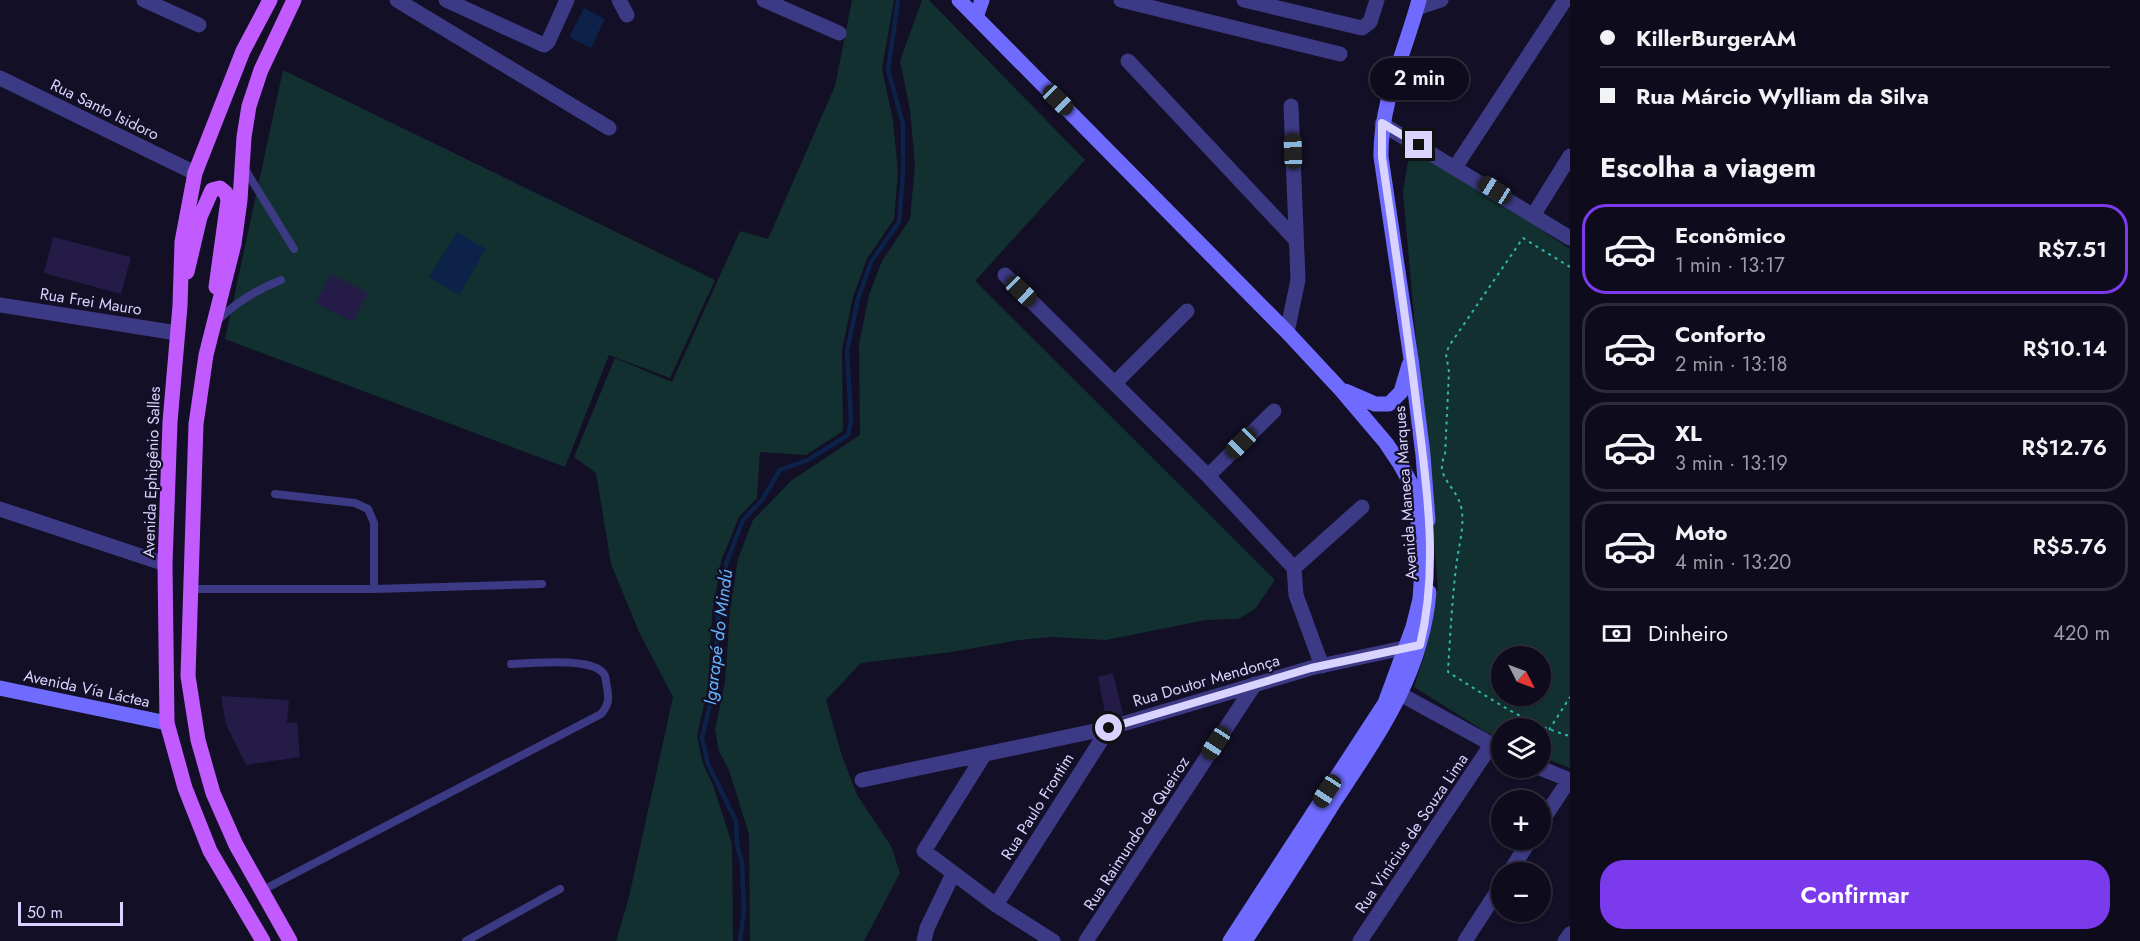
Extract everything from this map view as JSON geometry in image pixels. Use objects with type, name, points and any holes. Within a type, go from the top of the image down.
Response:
[{"type":"main road","name":"Avenida Ephigênio Salles","points":[[263,941],[210,851],[185,788],[167,723],[165,564],[170,422],[180,306],[182,242],[195,173],[243,51],[270,0]]},
{"type":"main road","points":[[206,355],[234,244],[249,106],[261,70],[294,0]]},
{"type":"main road","name":"Avenida Maneca Marques","points":[[959,0],[1287,332],[1386,443],[1400,464],[1414,496],[1422,570],[1413,646]]},
{"type":"main road","points":[[976,17],[982,0]]},
{"type":"main road","name":"Avenida Maneca Marques","points":[[1245,941],[1396,692],[1428,614],[1431,571],[1423,455],[1382,157],[1382,123],[1418,4]]},
{"type":"main road","points":[[180,306],[204,205],[212,190],[220,188],[226,193],[228,200],[196,424],[188,676],[198,740],[213,793],[236,845],[290,941]]},
{"type":"main road","points":[[1341,390],[1375,404],[1389,404],[1401,392],[1411,359]]},
{"type":"main road","name":"Avenida Vía Láctea","points":[[0,688],[167,723]]},
{"type":"main road","name":"Avenida Maneca Marques","points":[[1230,941],[1385,703],[1396,692]]},
{"type":"street","points":[[144,0],[199,25]]},
{"type":"street","points":[[397,0],[609,128]]},
{"type":"street","points":[[446,0],[544,45],[548,42],[567,0]]},
{"type":"street","points":[[619,0],[627,15]]},
{"type":"street","points":[[764,0],[839,33]]},
{"type":"street","points":[[1121,0],[1341,54]]},
{"type":"street","points":[[1244,0],[1362,28],[1370,22],[1377,0]]},
{"type":"street","points":[[1418,4],[1441,0]]},
{"type":"street","points":[[1456,166],[1564,0]]},
{"type":"street","points":[[1128,61],[1296,240]]},
{"type":"street","name":"Rua Santo Isidoro","points":[[0,78],[195,173]]},
{"type":"street","points":[[1287,332],[1298,280],[1291,106]]},
{"type":"street","points":[[1382,123],[1456,166],[1570,238]]},
{"type":"street","points":[[1534,214],[1570,156]]},
{"type":"street","points":[[1005,275],[1208,476],[1294,568],[1296,595],[1322,666]]},
{"type":"street","name":"Rua Frei Mauro","points":[[0,305],[177,333]]},
{"type":"street","points":[[1115,383],[1187,311]]},
{"type":"street","points":[[1208,476],[1274,411]]},
{"type":"street","points":[[1294,568],[1362,507]]},
{"type":"street","points":[[0,509],[165,564]]},
{"type":"street","name":"Rua Doutor Mendonça","points":[[862,780],[1109,728],[1255,684],[1322,666],[1413,646]]},
{"type":"street","name":"Rua Raimundo de Queiroz","points":[[1086,941],[1255,684]]},
{"type":"street","points":[[1396,692],[1491,745]]},
{"type":"street","name":"Rua Paulo Frontim","points":[[996,905],[1109,728]]},
{"type":"street","points":[[984,755],[924,850],[952,874],[1053,941]]},
{"type":"street","name":"Rua Vinícius de Souza Lima","points":[[1360,941],[1491,755]]},
{"type":"street","points":[[1551,773],[1569,780],[1551,807]]},
{"type":"street","points":[[924,941],[927,928],[952,874]]},
{"type":"street","points":[[1465,941],[1491,901]]},
{"type":"street","points":[[1565,941],[1570,934]]},
{"type":"lane","points":[[242,163],[294,249]]},
{"type":"lane","points":[[214,323],[232,306],[260,289],[281,280]]},
{"type":"lane","points":[[275,494],[355,503],[368,509],[374,523],[374,589]]},
{"type":"lane","points":[[191,590],[374,589],[542,584]]},
{"type":"lane","points":[[261,891],[602,714],[607,707],[609,696],[605,675],[599,669],[571,662],[511,664]]},
{"type":"lane","points":[[466,941],[560,889]]},
{"type":"path","points":[[1524,718],[1448,672],[1451,605],[1463,525],[1460,501],[1441,471],[1440,465],[1446,455],[1449,372],[1446,354],[1449,346],[1523,238],[1570,267]]},
{"type":"path","points":[[1551,727],[1570,697]]},
{"type":"path","points":[[1551,731],[1570,736]]},
{"type":"green space","points":[[852,0],[894,0],[882,69],[893,120],[898,172],[894,219],[867,259],[853,297],[842,350],[843,431],[806,455],[760,452],[757,498],[739,517],[721,561],[712,616],[708,686],[697,736],[703,764],[713,785],[732,844],[733,941],[616,941],[629,897],[673,697],[639,632],[611,564],[596,473],[574,457],[615,358],[672,382],[740,231],[768,239],[835,86]]},
{"type":"green space","points":[[922,0],[929,0],[1085,160],[975,281],[1275,580],[1255,609],[1238,619],[1206,620],[1106,640],[1051,637],[1019,640],[952,652],[861,663],[826,700],[842,756],[857,795],[891,846],[900,873],[864,941],[750,941],[749,834],[729,770],[719,751],[715,730],[725,682],[730,611],[738,559],[753,520],[792,480],[860,435],[859,344],[869,295],[882,261],[910,219],[915,165],[910,110],[900,61]]},
{"type":"green space","points":[[283,70],[715,280],[670,378],[609,355],[565,467],[225,339]]},
{"type":"green space","points":[[1425,152],[1570,249],[1570,768],[1551,761],[1551,718],[1491,718],[1491,734],[1414,687],[1427,646],[1438,587],[1403,192],[1408,161]]},
{"type":"water","points":[[584,8],[605,19],[591,48],[569,37]]},
{"type":"water","points":[[457,232],[486,249],[459,295],[429,277]]},
{"type":"building","points":[[53,237],[131,257],[121,294],[44,273]]},
{"type":"building","points":[[331,274],[368,293],[353,322],[316,303]]},
{"type":"building","points":[[1113,673],[1123,714],[1106,719],[1098,677]]},
{"type":"building","points":[[221,696],[289,700],[287,723],[297,722],[300,757],[246,765],[226,724]]},
{"type":"waterway","name":"Igarapé do Mindú","points":[[740,941],[744,909],[742,862],[737,845],[736,821],[708,764],[702,738],[714,688],[718,618],[726,564],[743,520],[762,500],[780,470],[808,460],[848,435],[851,420],[847,351],[858,299],[871,262],[899,222],[903,174],[903,124],[888,70],[898,1]]},
{"type":"route","points":[[1109,728],[1311,668],[1420,645],[1428,614],[1431,571],[1423,455],[1382,157],[1382,123],[1419,145]]}]
